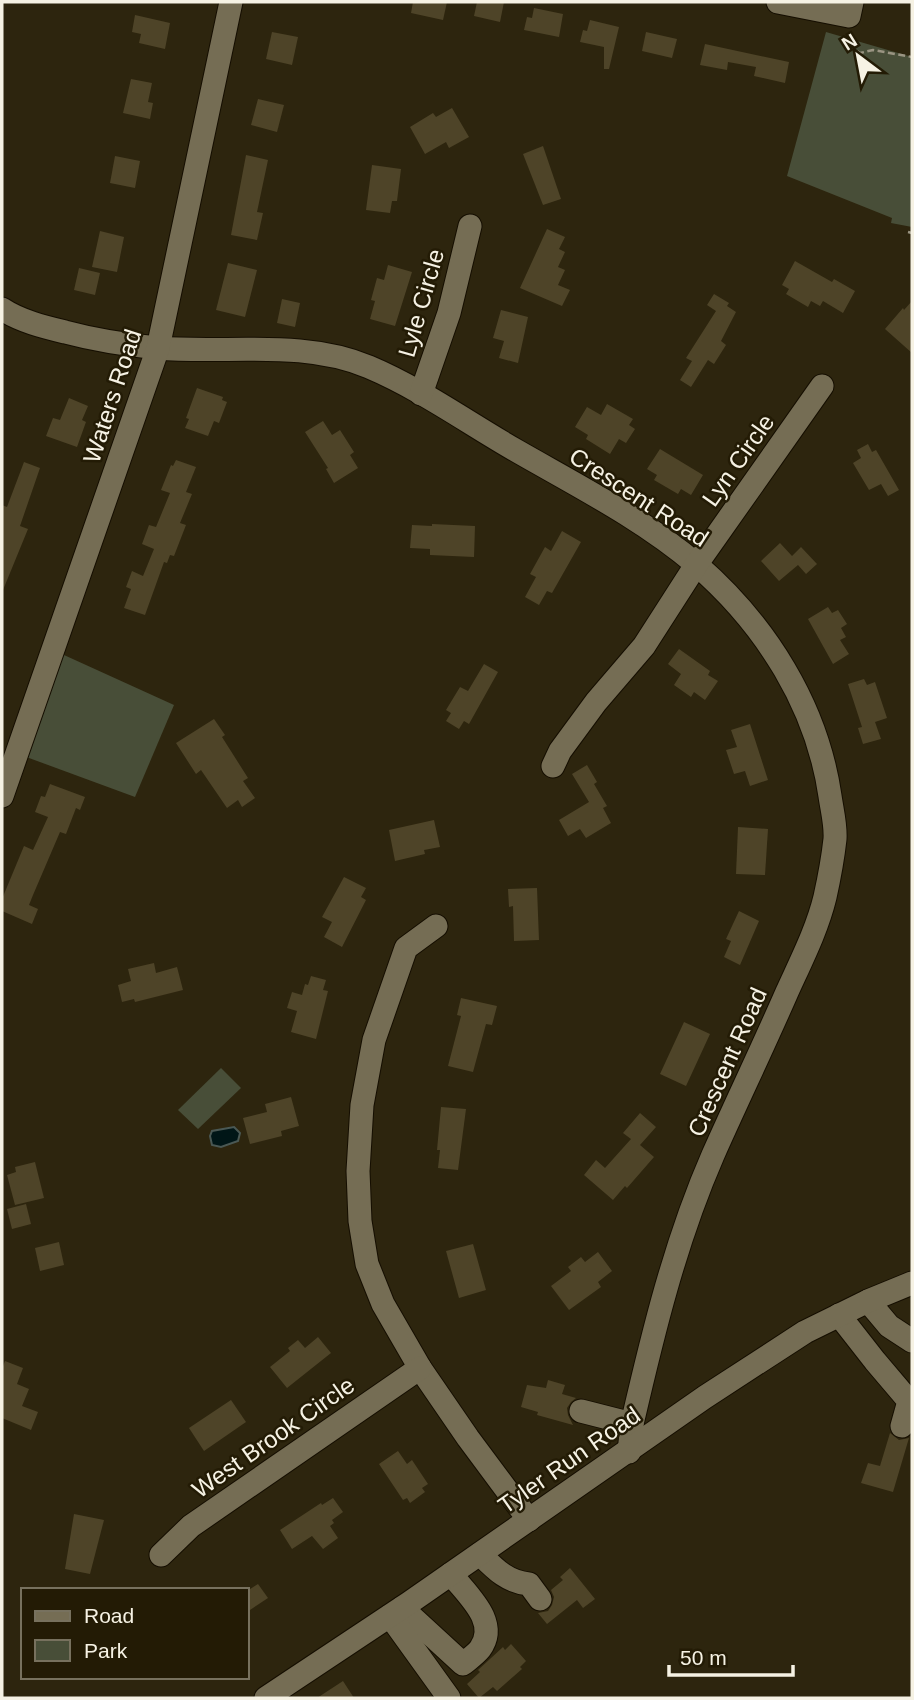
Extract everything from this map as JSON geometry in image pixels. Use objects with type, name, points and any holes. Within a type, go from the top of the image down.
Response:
[{"type":"street","name":"Waters Road","points":[[2,796],[158,348],[231,2]]},
{"type":"street","points":[[778,2],[850,9]]},
{"type":"street","name":"Lyle Circle","points":[[421,394],[449,313],[470,226]]},
{"type":"street","name":"Crescent Road","points":[[2,309],[11,315],[54,330],[92,339],[158,348],[283,351],[323,355],[366,366],[421,394],[621,511],[696,565],[729,596],[763,636],[800,697],[824,763],[835,836],[825,898],[810,940],[711,1160],[675,1254],[632,1424],[629,1451]]},
{"type":"street","name":"Lyn Circle","points":[[553,766],[560,751],[589,712],[644,646],[696,565],[822,386]]},
{"type":"street","points":[[436,926],[406,948],[374,1040],[362,1105],[358,1171],[360,1221],[367,1264],[383,1304],[420,1368],[529,1520]]},
{"type":"street","name":"Tyler Run Road","points":[[268,1698],[805,1332],[912,1283]]},
{"type":"street","points":[[868,1301],[889,1326],[912,1341]]},
{"type":"street","points":[[839,1315],[869,1366],[909,1401],[902,1426]]},
{"type":"street","name":"West Brook Circle","points":[[161,1555],[191,1526],[420,1368]]},
{"type":"street","points":[[581,1411],[632,1424]]},
{"type":"street","points":[[480,1554],[513,1589],[529,1584],[540,1599]]},
{"type":"street","points":[[396,1612],[457,1670],[481,1648],[486,1620],[451,1574]]},
{"type":"street","points":[[396,1612],[416,1650],[418,1673],[449,1698]]},
{"type":"path","points":[[850,9],[848,37],[852,48],[860,53],[873,50],[912,57]]},
{"type":"green space","points":[[826,32],[912,57],[912,227],[891,223],[892,218],[787,176]]},
{"type":"green space","points":[[53,650],[174,705],[135,797],[10,751]]},
{"type":"green space","points":[[221,1068],[241,1088],[198,1129],[178,1110]]},
{"type":"shaded area","points":[[234,1127],[240,1133],[238,1141],[221,1147],[212,1145],[212,1131]]},
{"type":"building","points":[[413,2],[447,2],[443,20],[411,13]]},
{"type":"building","points":[[477,2],[504,2],[500,22],[474,16]]},
{"type":"building","points":[[534,8],[563,14],[559,37],[524,30],[527,17],[532,18]]},
{"type":"building","points":[[135,15],[170,23],[165,49],[139,43],[141,34],[132,32]]},
{"type":"building","points":[[590,20],[619,27],[609,69],[604,69],[604,47],[580,42],[583,30],[587,31]]},
{"type":"building","points":[[272,32],[298,37],[292,65],[266,59]]},
{"type":"building","points":[[646,32],[677,39],[672,58],[642,51]]},
{"type":"building","points":[[705,44],[789,62],[785,83],[754,76],[756,67],[728,62],[727,70],[700,65]]},
{"type":"building","points":[[131,79],[152,83],[148,102],[153,103],[150,119],[123,113]]},
{"type":"building","points":[[258,99],[284,105],[277,132],[251,125]]},
{"type":"building","points":[[452,108],[469,137],[449,148],[446,142],[425,154],[410,127],[433,113],[436,117]]},
{"type":"building","points":[[543,146],[561,199],[543,205],[523,154]]},
{"type":"building","points":[[246,155],[268,160],[257,212],[263,213],[257,240],[231,235]]},
{"type":"building","points":[[115,156],[140,161],[135,188],[110,183]]},
{"type":"building","points":[[372,165],[401,169],[397,201],[392,201],[390,213],[366,210]]},
{"type":"building","points":[[547,229],[565,237],[559,249],[565,252],[558,267],[565,270],[558,285],[570,290],[562,306],[520,288]]},
{"type":"building","points":[[100,231],[124,237],[117,272],[92,267]]},
{"type":"building","points":[[795,261],[832,282],[834,279],[855,291],[843,313],[823,301],[820,306],[811,301],[808,307],[786,294],[789,289],[782,285]]},
{"type":"building","points":[[228,263],[257,270],[245,317],[216,310]]},
{"type":"building","points":[[388,265],[412,272],[395,326],[370,319],[375,301],[371,300],[377,278],[384,280]]},
{"type":"building","points":[[79,268],[100,273],[95,295],[74,290]]},
{"type":"building","points":[[714,294],[729,303],[727,306],[736,312],[721,341],[726,345],[714,364],[708,360],[691,387],[680,380],[692,361],[686,358],[716,311],[707,305]]},
{"type":"building","points":[[282,299],[300,303],[295,327],[277,323]]},
{"type":"building","points":[[912,301],[912,353],[885,329]]},
{"type":"building","points":[[501,310],[528,317],[518,363],[499,358],[504,341],[493,338]]},
{"type":"building","points":[[197,388],[223,397],[222,400],[227,402],[219,423],[214,421],[208,436],[185,428]]},
{"type":"building","points":[[69,398],[88,406],[82,420],[86,422],[77,447],[46,436],[53,418],[60,420]]},
{"type":"building","points":[[607,404],[633,419],[629,425],[635,429],[626,443],[619,439],[610,454],[586,439],[588,435],[575,427],[587,407],[601,415]]},
{"type":"building","points":[[323,421],[332,435],[340,430],[354,452],[350,455],[358,468],[334,483],[326,469],[328,468],[305,432]]},
{"type":"building","points":[[868,444],[872,452],[876,450],[899,490],[888,496],[881,484],[869,490],[853,463],[861,458],[857,450]]},
{"type":"building","points":[[660,449],[703,475],[691,495],[681,489],[678,494],[654,480],[657,475],[647,469]]},
{"type":"building","points":[[176,460],[196,467],[186,492],[192,494],[180,523],[186,525],[174,556],[170,555],[167,563],[164,562],[145,615],[124,608],[131,589],[126,587],[132,571],[143,576],[154,549],[142,544],[149,525],[156,527],[170,493],[161,490],[171,465],[173,466]]},
{"type":"building","points":[[24,462],[40,468],[20,526],[28,529],[3,590],[2,505],[7,507]]},
{"type":"building","points":[[412,525],[475,526],[474,557],[430,555],[430,549],[410,548]]},
{"type":"building","points":[[562,531],[581,542],[552,593],[547,591],[539,605],[525,597],[536,577],[530,574],[545,547],[551,551]]},
{"type":"building","points":[[780,543],[792,556],[801,547],[817,564],[806,574],[798,565],[779,581],[761,561]]},
{"type":"building","points":[[828,607],[832,613],[838,610],[847,624],[841,628],[846,637],[840,640],[849,654],[833,664],[808,619]]},
{"type":"building","points":[[679,649],[710,671],[708,675],[718,681],[705,700],[694,692],[691,697],[674,685],[681,674],[668,664]]},
{"type":"building","points":[[484,664],[498,672],[469,724],[464,721],[459,729],[446,721],[451,713],[446,710],[460,687],[468,691]]},
{"type":"building","points":[[864,679],[867,685],[875,682],[887,718],[875,722],[881,739],[863,744],[858,728],[862,727],[848,684]]},
{"type":"building","points":[[214,719],[248,778],[243,781],[255,798],[242,807],[238,800],[227,808],[201,770],[196,774],[176,743]]},
{"type":"building","points":[[750,724],[768,780],[750,786],[745,771],[734,774],[726,750],[737,747],[731,730]]},
{"type":"building","points":[[587,765],[607,806],[603,808],[611,823],[586,838],[580,829],[568,836],[559,820],[589,802],[572,774]]},
{"type":"building","points":[[50,784],[85,797],[80,810],[76,808],[66,834],[60,832],[33,895],[29,905],[38,909],[32,924],[2,911],[2,899],[24,846],[33,850],[48,817],[35,812],[41,796],[45,797]]},
{"type":"building","points":[[434,820],[440,847],[424,850],[425,854],[395,861],[389,830]]},
{"type":"building","points":[[738,827],[768,829],[765,875],[736,874]]},
{"type":"building","points":[[344,877],[366,888],[361,897],[366,900],[342,947],[324,937],[332,922],[322,917]]},
{"type":"building","points":[[537,888],[539,940],[514,941],[513,906],[509,907],[508,889]]},
{"type":"building","points":[[739,911],[759,921],[740,965],[724,957],[731,941],[726,939]]},
{"type":"building","points":[[154,963],[156,973],[177,967],[183,990],[135,1002],[134,999],[122,1002],[118,985],[131,981],[128,969]]},
{"type":"building","points":[[311,976],[326,980],[323,990],[328,991],[316,1039],[291,1032],[297,1011],[287,1008],[292,992],[302,995]]},
{"type":"building","points":[[461,998],[497,1006],[492,1025],[486,1024],[473,1072],[448,1066],[461,1016],[457,1015]]},
{"type":"building","points":[[684,1022],[710,1034],[686,1086],[660,1074]]},
{"type":"building","points":[[291,1097],[299,1126],[281,1131],[282,1136],[250,1144],[243,1118],[267,1112],[265,1104]]},
{"type":"building","points":[[441,1107],[466,1109],[458,1170],[438,1168]]},
{"type":"building","points":[[640,1113],[656,1127],[640,1145],[654,1157],[613,1200],[584,1175],[596,1160],[605,1168],[631,1139],[623,1133]]},
{"type":"building","points":[[35,1162],[44,1198],[15,1205],[7,1175],[16,1172],[15,1167]]},
{"type":"building","points":[[26,1204],[31,1224],[12,1229],[7,1209]]},
{"type":"building","points":[[59,1242],[64,1265],[40,1271],[35,1248]]},
{"type":"building","points":[[473,1244],[486,1290],[459,1298],[446,1251]]},
{"type":"building","points":[[598,1252],[612,1271],[598,1282],[601,1287],[569,1310],[551,1286],[571,1271],[568,1267],[581,1257],[585,1262]]},
{"type":"building","points":[[318,1337],[331,1353],[287,1388],[270,1367],[290,1351],[288,1348],[298,1340],[305,1348]]},
{"type":"building","points":[[5,1361],[23,1368],[17,1384],[29,1389],[22,1406],[38,1412],[31,1430],[2,1418],[2,1369]]},
{"type":"building","points":[[548,1380],[565,1385],[562,1394],[576,1398],[567,1408],[573,1425],[537,1415],[538,1412],[521,1407],[527,1385],[546,1388]]},
{"type":"building","points":[[231,1400],[246,1422],[204,1451],[189,1428]]},
{"type":"building","points":[[890,1433],[899,1440],[909,1438],[893,1492],[861,1483],[868,1463],[880,1466]]},
{"type":"building","points":[[398,1451],[407,1464],[412,1460],[428,1484],[422,1488],[425,1492],[410,1503],[407,1498],[403,1500],[379,1464]]},
{"type":"building","points":[[333,1498],[343,1512],[332,1520],[334,1523],[330,1526],[338,1538],[323,1549],[312,1536],[292,1549],[280,1530]]},
{"type":"building","points":[[74,1514],[104,1520],[90,1574],[65,1569]]},
{"type":"building","points":[[570,1568],[595,1599],[583,1608],[577,1600],[547,1624],[538,1613],[548,1611],[554,1597],[551,1590],[563,1580],[560,1577]]},
{"type":"building","points":[[258,1584],[268,1598],[248,1611],[248,1590]]},
{"type":"building","points":[[511,1644],[526,1661],[520,1667],[522,1669],[497,1691],[493,1687],[479,1698],[467,1684],[503,1647],[505,1650]]},
{"type":"building","points":[[343,1681],[354,1698],[317,1698]]}]
